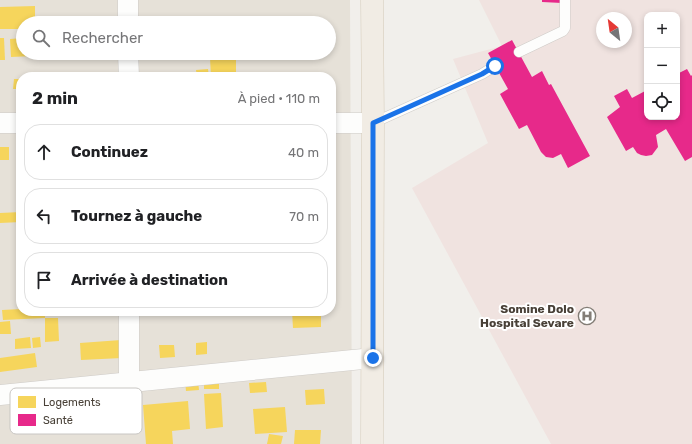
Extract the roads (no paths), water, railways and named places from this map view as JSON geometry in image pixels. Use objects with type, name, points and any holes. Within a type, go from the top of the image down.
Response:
[{"type":"main road","points":[[372,0],[372,444]]},
{"type":"street","points":[[128,0],[128,16]]},
{"type":"street","points":[[128,60],[128,72]]},
{"type":"street","points":[[0,123],[16,123]]},
{"type":"street","points":[[336,123],[373,123]]},
{"type":"street","points":[[129,316],[129,383]]},
{"type":"street","points":[[79,388],[373,358]]},
{"type":"street","points":[[0,396],[10,395]]},
{"type":"lane","points":[[519,52],[563,31],[565,28],[565,0]]},
{"type":"lane","points":[[373,123],[482,74],[495,66]]},
{"type":"place","name":"Somine Dolo Hospital Sevare","points":[[587,316]]}]
